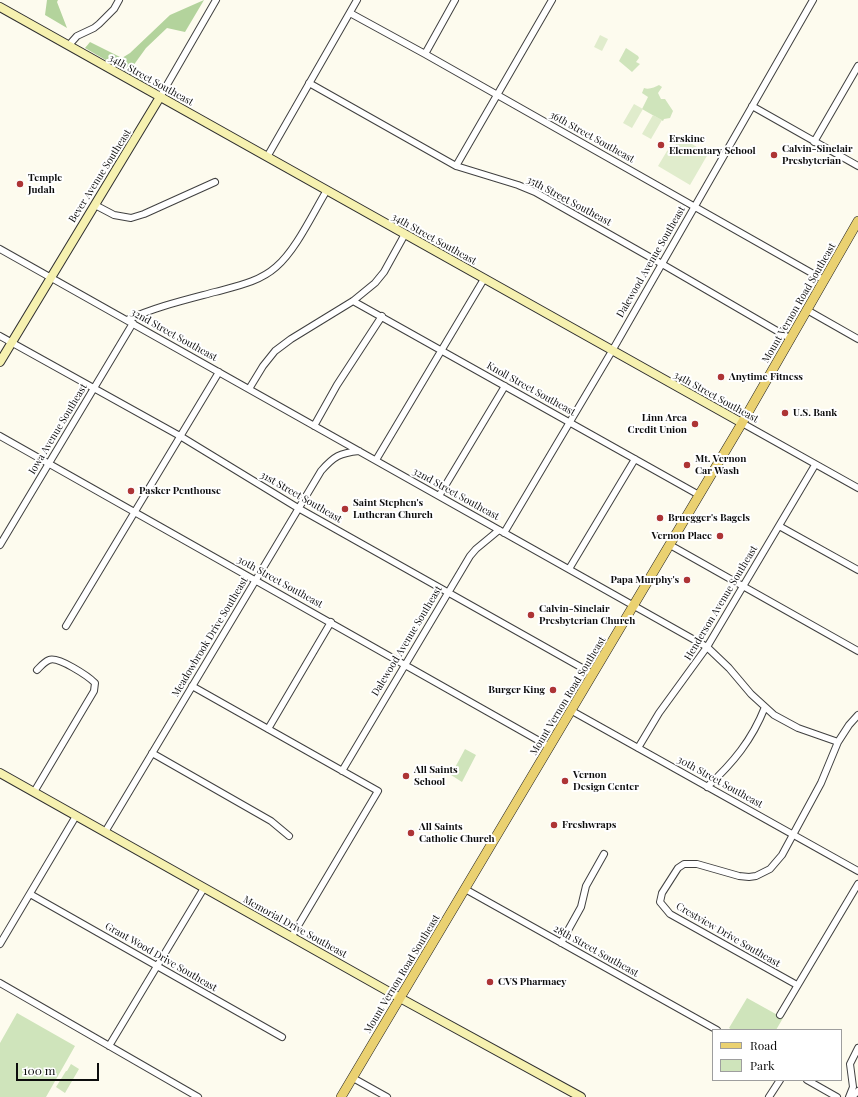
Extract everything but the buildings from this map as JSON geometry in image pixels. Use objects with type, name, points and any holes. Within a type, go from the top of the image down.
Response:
[{"type":"main road","name":"Mount Vernon Road Southeast","points":[[341,1097],[742,424],[858,221]]},
{"type":"street","points":[[69,45],[77,36],[99,24],[114,10],[119,0]]},
{"type":"street","name":"Bever Avenue Southeast","points":[[0,362],[160,97],[216,0]]},
{"type":"street","points":[[267,157],[356,0]]},
{"type":"street","points":[[425,54],[455,0]]},
{"type":"street","points":[[456,166],[498,96],[552,0]]},
{"type":"street","name":"Dalewood Avenue Southeast","points":[[342,771],[470,556],[476,549],[502,531],[570,422],[813,0]]},
{"type":"street","name":"34th Street Southeast","points":[[0,7],[858,488]]},
{"type":"street","name":"36th Street Southeast","points":[[350,13],[824,280]]},
{"type":"street","points":[[814,142],[858,66]]},
{"type":"street","name":"35th Street Southeast","points":[[309,83],[456,166],[518,185],[535,192],[791,339]]},
{"type":"street","points":[[752,106],[858,166]]},
{"type":"street","points":[[95,205],[114,215],[131,218],[144,214],[215,182]]},
{"type":"street","points":[[130,322],[147,311],[249,283],[265,276],[290,253],[327,190]]},
{"type":"street","points":[[249,389],[275,350],[353,301],[375,283],[384,272],[405,234]]},
{"type":"street","name":"32nd Street Southeast","points":[[0,249],[359,450],[706,647],[729,668],[751,694],[774,715],[798,728],[838,742]]},
{"type":"street","points":[[376,460],[484,278]]},
{"type":"street","name":"Knoll Street Southeast","points":[[353,301],[699,496]]},
{"type":"street","points":[[807,310],[858,339]]},
{"type":"street","points":[[314,426],[337,385],[382,316]]},
{"type":"street","name":"Iowa Avenue Southeast","points":[[0,545],[95,388],[130,322]]},
{"type":"street","name":"31st Street Southeast","points":[[0,336],[180,436],[298,508],[593,674]]},
{"type":"street","points":[[66,626],[219,372]]},
{"type":"street","points":[[439,496],[505,386]]},
{"type":"street","name":"30th Street Southeast","points":[[0,436],[550,747]]},
{"type":"street","name":"Meadowbrook Drive Southeast","points":[[105,832],[321,471],[332,459],[344,453],[359,450]]},
{"type":"street","points":[[569,569],[635,459]]},
{"type":"street","name":"Henderson Avenue Southeast","points":[[638,748],[659,712],[706,647],[815,465]]},
{"type":"street","points":[[779,526],[858,570]]},
{"type":"street","points":[[670,545],[858,651]]},
{"type":"street","points":[[268,730],[331,622]]},
{"type":"street","points":[[34,792],[94,691],[95,683],[57,659],[49,660],[37,670]]},
{"type":"street","points":[[192,686],[268,730],[378,790],[292,936]]},
{"type":"street","points":[[708,787],[736,758],[754,730],[765,707]]},
{"type":"street","name":"30th Street Southeast","points":[[572,711],[858,871]]},
{"type":"street","points":[[793,834],[821,784],[838,742],[849,725],[858,715]]},
{"type":"street","points":[[152,753],[271,821],[289,836]]},
{"type":"street","name":"Memorial Drive Southeast","points":[[0,774],[292,936],[400,998],[581,1097]]},
{"type":"street","points":[[0,942],[76,816]]},
{"type":"street","name":"Crestview Drive Southeast","points":[[793,834],[777,862],[770,869],[756,876],[739,876],[697,864],[684,864],[678,868],[662,893],[660,902],[670,914],[797,986]]},
{"type":"street","points":[[561,942],[581,907],[586,886],[604,854]]},
{"type":"street","points":[[780,1016],[858,884]]},
{"type":"street","points":[[109,1046],[204,888]]},
{"type":"street","name":"28th Street Southeast","points":[[465,889],[715,1029]]},
{"type":"street","name":"Grant Wood Drive Southeast","points":[[30,894],[282,1037]]},
{"type":"street","points":[[0,983],[197,1097]]},
{"type":"street","points":[[849,1097],[853,1087],[850,1064],[858,1048]]},
{"type":"street","points":[[353,1078],[387,1097]]},
{"type":"street","points":[[770,1097],[779,1081]]},
{"type":"street","points":[[809,1081],[837,1097]]},
{"type":"street","points":[[852,1097],[858,1091]]},
{"type":"green space","points":[[47,0],[58,0],[57,2],[67,28],[45,15]]},
{"type":"green space","points":[[204,0],[185,32],[167,28],[146,48],[133,66],[145,83],[85,48],[90,42],[122,58],[130,53],[170,15]]},
{"type":"green space","points":[[600,35],[608,39],[602,51],[594,47]]},
{"type":"green space","points":[[626,48],[639,58],[636,62],[640,64],[632,72],[619,61]]},
{"type":"green space","points":[[659,85],[662,87],[658,93],[661,99],[665,99],[673,111],[670,118],[664,119],[663,121],[642,109],[648,97],[642,93],[644,88],[646,89]]},
{"type":"green space","points":[[634,104],[643,109],[632,128],[623,123]]},
{"type":"green space","points":[[653,115],[662,120],[651,139],[642,134]]},
{"type":"green space","points":[[679,142],[692,144],[708,154],[690,185],[658,166],[667,151]]},
{"type":"green space","points":[[465,749],[476,755],[462,782],[451,775]]},
{"type":"green space","points":[[747,998],[783,1018],[777,1029],[729,1028]]},
{"type":"green space","points":[[17,1013],[75,1046],[46,1097],[0,1097],[0,1043]]},
{"type":"green space","points":[[71,1064],[79,1069],[65,1093],[56,1087]]},
{"type":"place","name":"Erskine Elementary School","points":[[661,145]]},
{"type":"place","name":"Calvin-Sinclair Presbyterian","points":[[774,155]]},
{"type":"place","name":"Temple Judah","points":[[20,184]]},
{"type":"place","name":"Anytime Fitness","points":[[721,377]]},
{"type":"place","name":"U.S. Bank","points":[[785,413]]},
{"type":"place","name":"Linn Area Credit Union","points":[[695,424]]},
{"type":"place","name":"Mt. Vernon Car Wash","points":[[687,465]]},
{"type":"place","name":"Pasker Penthouse","points":[[131,491]]},
{"type":"place","name":"Saint Stephen's Lutheran Church","points":[[345,509]]},
{"type":"place","name":"Bruegger's Bagels","points":[[660,518]]},
{"type":"place","name":"Vernon Place","points":[[720,536]]},
{"type":"place","name":"Papa Murphy's","points":[[687,580]]},
{"type":"place","name":"Calvin-Sinclair Presbyterian Church","points":[[531,615]]},
{"type":"place","name":"Burger King","points":[[553,690]]},
{"type":"place","name":"All Saints School","points":[[406,776]]},
{"type":"place","name":"Vernon Design Center","points":[[565,781]]},
{"type":"place","name":"Freshwraps","points":[[554,825]]},
{"type":"place","name":"All Saints Catholic Church","points":[[411,833]]},
{"type":"place","name":"CVS Pharmacy","points":[[490,982]]}]
